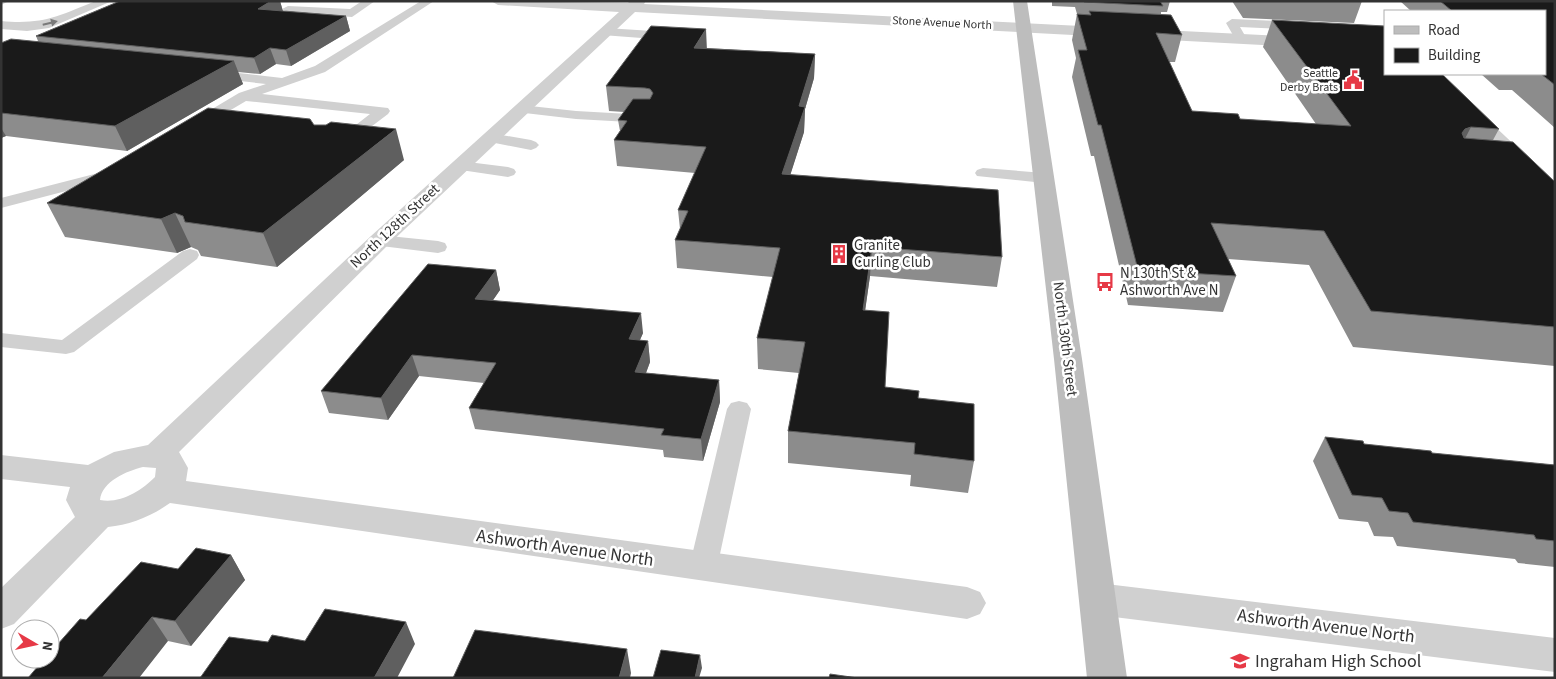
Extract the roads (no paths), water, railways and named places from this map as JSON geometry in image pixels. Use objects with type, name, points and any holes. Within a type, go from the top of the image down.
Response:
[{"type":"main road","name":"North 130th Street","points":[[1020,1],[1107,678]]},
{"type":"street","name":"Stone Avenue North","points":[[498,1],[635,5],[1023,27],[1172,40],[1241,39],[1320,43]]},
{"type":"street","name":"North 128th Street","points":[[156,456],[379,241],[635,5]]},
{"type":"street","points":[[1430,75],[1555,195]]},
{"type":"street","points":[[156,456],[166,458],[172,464],[173,471],[170,480],[163,490],[136,507],[121,512],[100,513],[85,508],[82,500],[84,490],[94,478],[116,464],[130,458],[156,456]]},
{"type":"street","points":[[1,468],[94,478]]},
{"type":"street","name":"Ashworth Avenue North","points":[[163,490],[703,568],[967,603]]},
{"type":"street","points":[[1,613],[100,513]]},
{"type":"street","name":"Ashworth Avenue North","points":[[1098,599],[1555,655]]},
{"type":"lane","points":[[1,25],[28,27],[49,24],[107,1]]},
{"type":"lane","points":[[288,9],[352,12],[370,1]]},
{"type":"lane","points":[[187,130],[244,96],[320,69],[429,1]]},
{"type":"lane","points":[[63,31],[88,20],[106,15]]},
{"type":"lane","points":[[1241,39],[1232,22],[1316,27]]},
{"type":"lane","points":[[606,32],[668,36]]},
{"type":"lane","points":[[198,73],[285,82]]},
{"type":"lane","points":[[244,96],[383,111],[330,151]]},
{"type":"lane","points":[[521,110],[576,116],[647,119]]},
{"type":"lane","points":[[490,138],[531,145]]},
{"type":"lane","points":[[460,166],[508,172]]},
{"type":"lane","points":[[1501,168],[1529,170]]},
{"type":"lane","points":[[1,203],[113,174],[121,169]]},
{"type":"lane","points":[[983,173],[1044,178]]},
{"type":"lane","points":[[379,241],[438,247]]},
{"type":"lane","points":[[1,340],[66,347],[190,255]]},
{"type":"lane","points":[[703,568],[739,409]]},
{"type":"place","name":"Seattle Derby Brats","points":[[1353,80]]},
{"type":"place","name":"Granite Curling Club","points":[[839,254]]},
{"type":"place","name":"N 130th St & Ashworth Ave N","points":[[1105,282]]},
{"type":"place","name":"Ingraham High School","points":[[1240,661]]}]
